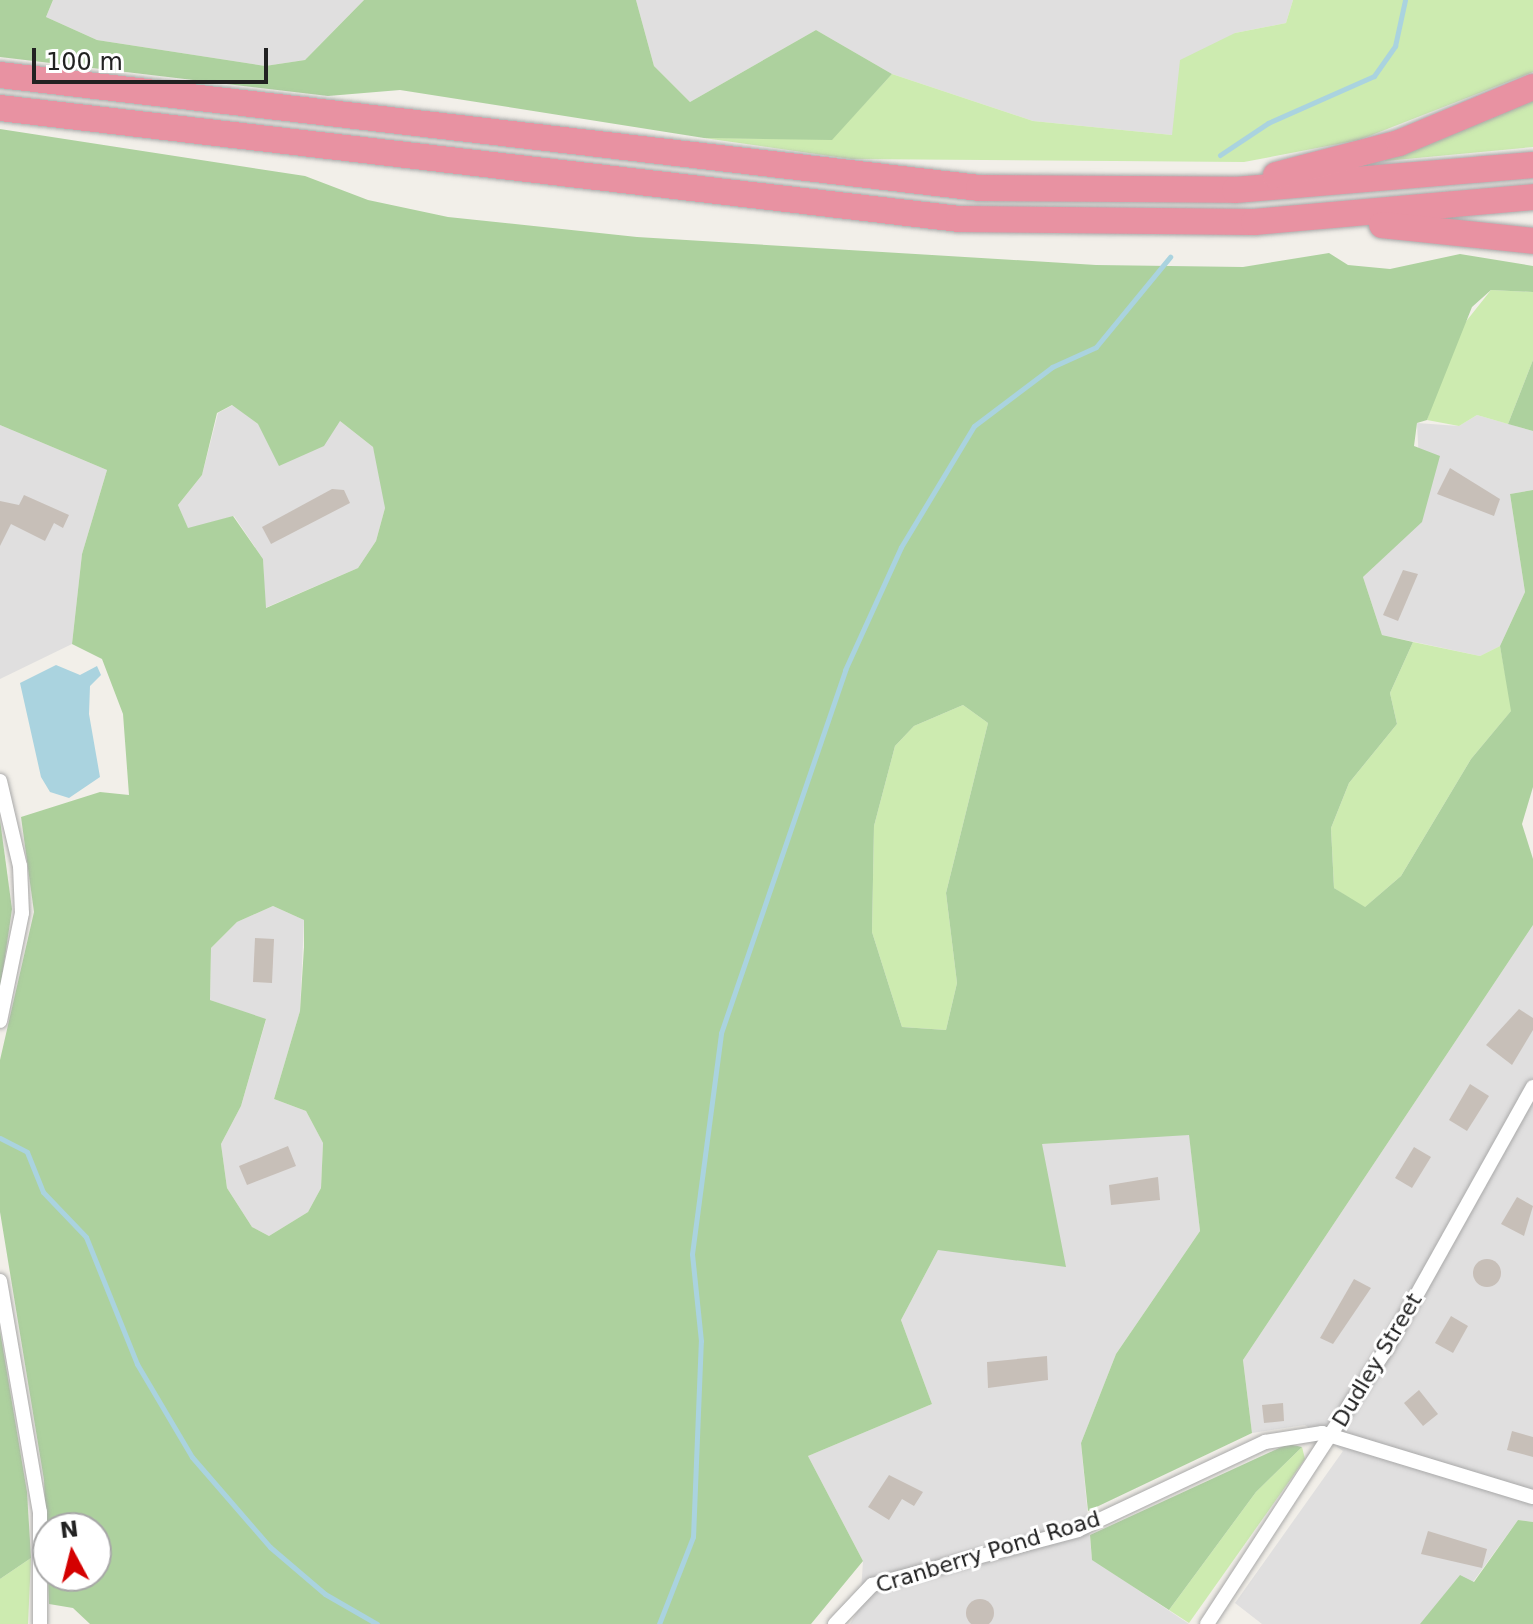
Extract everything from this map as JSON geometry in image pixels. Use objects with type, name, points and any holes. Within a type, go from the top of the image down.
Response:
[{"type":"highway","points":[[0,75],[848,177],[1164,192],[1533,165]]},
{"type":"highway","points":[[1164,192],[1351,157],[1533,87]]},
{"type":"highway","points":[[0,108],[919,217],[1125,225],[1315,219],[1533,197]]},
{"type":"highway","points":[[1315,219],[1533,241]]},
{"type":"street","points":[[0,781],[22,913],[0,1021]]},
{"type":"street","name":"Dudley Street","points":[[1207,1624],[1332,1436],[1533,1087]]},
{"type":"street","points":[[0,1281],[40,1512],[40,1624]]},
{"type":"street","points":[[1332,1436],[1533,1497]]},
{"type":"street","name":"Cranberry Pond Road","points":[[835,1624],[872,1585],[1078,1530],[1265,1442],[1332,1436]]},
{"type":"shaded area","points":[[53,0],[364,0],[305,60],[265,66],[97,40],[46,17]]},
{"type":"shaded area","points":[[636,0],[1293,0],[1286,23],[1235,33],[1172,135],[1033,121],[892,74],[816,30],[690,102],[654,66]]},
{"type":"shaded area","points":[[233,405],[258,424],[340,421],[373,447],[382,474],[385,508],[376,541],[358,568],[265,608],[263,559],[234,516],[188,529],[178,505],[202,475],[218,413]]},
{"type":"shaded area","points":[[1477,415],[1533,431],[1533,490],[1510,494],[1525,592],[1500,646],[1480,656],[1382,635],[1363,577],[1422,521],[1417,423],[1459,426]]},
{"type":"shaded area","points":[[0,425],[107,470],[82,554],[72,644],[0,679]]},
{"type":"shaded area","points":[[273,906],[304,920],[300,1011],[274,1099],[306,1111],[323,1143],[321,1188],[308,1212],[269,1236],[252,1227],[227,1188],[221,1144],[241,1106],[266,1020],[210,1000],[211,948],[237,922]]},
{"type":"shaded area","points":[[1533,925],[1533,1522],[1518,1520],[1473,1582],[1421,1624],[1262,1624],[1235,1603],[1343,1451],[1305,1425],[1252,1433],[1243,1360]]},
{"type":"shaded area","points":[[1189,1134],[1200,1231],[1116,1354],[1081,1443],[1092,1559],[1189,1624],[850,1624],[860,1607],[863,1561],[808,1456],[932,1404],[901,1320],[938,1250],[1041,1144]]},
{"type":"green space","points":[[0,0],[53,0],[46,17],[97,40],[265,66],[305,60],[364,0],[636,0],[654,66],[690,102],[816,30],[892,74],[832,140],[704,138],[400,90],[328,96],[0,57]]},
{"type":"green space","points":[[1293,0],[1533,0],[1533,72],[1359,140],[1244,162],[851,159],[704,138],[832,139],[892,74],[1033,121],[1172,135],[1180,60],[1235,33],[1286,23]]},
{"type":"green space","points":[[1533,97],[1533,147],[1385,161],[1386,158]]},
{"type":"green space","points":[[0,129],[305,176],[368,200],[448,217],[637,237],[1096,265],[1243,267],[1329,253],[1348,265],[1390,269],[1460,254],[1533,266],[1533,292],[1491,290],[1472,307],[1427,420],[1417,423],[1414,446],[1440,456],[1422,522],[1363,577],[1382,635],[1413,642],[1390,693],[1397,724],[1349,783],[1331,828],[1334,888],[1365,907],[1401,876],[1471,759],[1511,711],[1500,646],[1525,592],[1510,494],[1533,490],[1533,787],[1522,824],[1533,859],[1533,925],[1243,1360],[1252,1433],[1088,1511],[1081,1443],[1116,1354],[1200,1231],[1189,1135],[1042,1144],[1066,1267],[938,1250],[901,1320],[932,1404],[808,1456],[863,1561],[811,1624],[90,1624],[73,1608],[49,1604],[49,1592],[112,1592],[112,1512],[45,1512],[44,1480],[0,1212],[0,1060],[34,912],[21,817],[100,792],[129,795],[123,714],[102,659],[72,644],[82,554],[107,470],[0,425]],"holes":[[[232,405],[258,424],[279,466],[324,446],[340,421],[373,447],[385,508],[376,541],[358,568],[266,608],[263,559],[233,516],[188,528],[178,505],[202,475],[217,413]],[[963,705],[988,723],[946,893],[957,983],[946,1030],[902,1027],[872,932],[874,826],[895,746],[914,726]],[[273,906],[304,920],[300,1011],[274,1099],[306,1111],[323,1143],[321,1188],[308,1212],[269,1236],[252,1227],[227,1188],[221,1144],[241,1106],[266,1019],[210,1000],[211,948],[237,922]]]},
{"type":"green space","points":[[1491,290],[1533,292],[1533,360],[1508,424],[1477,415],[1459,426],[1427,420],[1456,334]]},
{"type":"green space","points":[[1533,360],[1533,431],[1508,424]]},
{"type":"green space","points":[[1413,642],[1480,656],[1500,646],[1512,710],[1471,759],[1401,876],[1364,908],[1334,888],[1331,828],[1349,783],[1397,724],[1390,693]]},
{"type":"green space","points":[[963,705],[988,723],[946,893],[957,983],[946,1030],[902,1027],[872,932],[874,826],[895,746],[914,726]]},
{"type":"green space","points":[[0,820],[12,909],[0,991]]},
{"type":"green space","points":[[0,1331],[27,1492],[31,1558],[0,1579]]},
{"type":"green space","points":[[1288,1444],[1302,1447],[1256,1492],[1169,1610],[1092,1560],[1090,1535]]},
{"type":"green space","points":[[1302,1447],[1305,1459],[1189,1623],[1169,1610],[1256,1492]]},
{"type":"green space","points":[[1518,1520],[1533,1522],[1533,1624],[1420,1624],[1460,1575],[1474,1582]]},
{"type":"green space","points":[[31,1558],[28,1624],[0,1624],[0,1579]]},
{"type":"water","points":[[56,665],[80,675],[97,666],[101,675],[90,686],[89,714],[100,777],[69,798],[50,792],[41,777],[20,683]]},
{"type":"building","points":[[1450,468],[1500,499],[1494,516],[1437,494]]},
{"type":"building","points":[[332,489],[344,490],[350,503],[271,544],[262,527]]},
{"type":"building","points":[[24,495],[69,515],[63,528],[54,523],[45,541],[11,524],[0,546],[0,501],[19,505]]},
{"type":"building","points":[[1403,570],[1418,574],[1398,621],[1383,615]]},
{"type":"building","points":[[255,938],[274,939],[272,983],[253,982]]},
{"type":"building","points":[[1519,1009],[1533,1018],[1533,1030],[1512,1065],[1486,1045]]},
{"type":"building","points":[[1470,1084],[1489,1096],[1467,1131],[1449,1120]]},
{"type":"building","points":[[288,1146],[296,1166],[247,1185],[239,1166]]},
{"type":"building","points":[[1414,1147],[1431,1157],[1412,1188],[1395,1178]]},
{"type":"building","points":[[1158,1177],[1160,1200],[1111,1205],[1109,1185]]},
{"type":"building","points":[[1517,1197],[1533,1206],[1524,1236],[1501,1224]]},
{"type":"building","points":[[1487,1259],[1497,1263],[1501,1273],[1497,1283],[1487,1287],[1477,1283],[1473,1273],[1477,1263]]},
{"type":"building","points":[[1354,1279],[1371,1288],[1333,1344],[1320,1338]]},
{"type":"building","points":[[1451,1316],[1468,1326],[1453,1353],[1435,1343]]},
{"type":"building","points":[[1047,1356],[1048,1380],[988,1388],[987,1362]]},
{"type":"building","points":[[1419,1390],[1438,1414],[1423,1426],[1404,1403]]},
{"type":"building","points":[[1283,1403],[1284,1421],[1264,1423],[1262,1405]]},
{"type":"building","points":[[1512,1431],[1533,1437],[1533,1457],[1507,1450]]},
{"type":"building","points":[[889,1475],[923,1492],[914,1506],[902,1499],[889,1520],[868,1507]]},
{"type":"building","points":[[1428,1531],[1487,1549],[1482,1568],[1421,1554]]},
{"type":"building","points":[[980,1599],[990,1603],[994,1613],[990,1623],[980,1627],[970,1623],[966,1613],[970,1603]]},
{"type":"waterway","points":[[1220,155],[1268,123],[1374,76],[1395,46],[1405,0]]},
{"type":"waterway","points":[[659,1624],[693,1537],[701,1341],[692,1254],[721,1033],[845,670],[901,547],[974,426],[1052,367],[1096,347],[1170,257]]},
{"type":"waterway","points":[[0,1138],[27,1152],[43,1192],[86,1237],[137,1364],[192,1457],[270,1547],[325,1594],[377,1624]]}]
